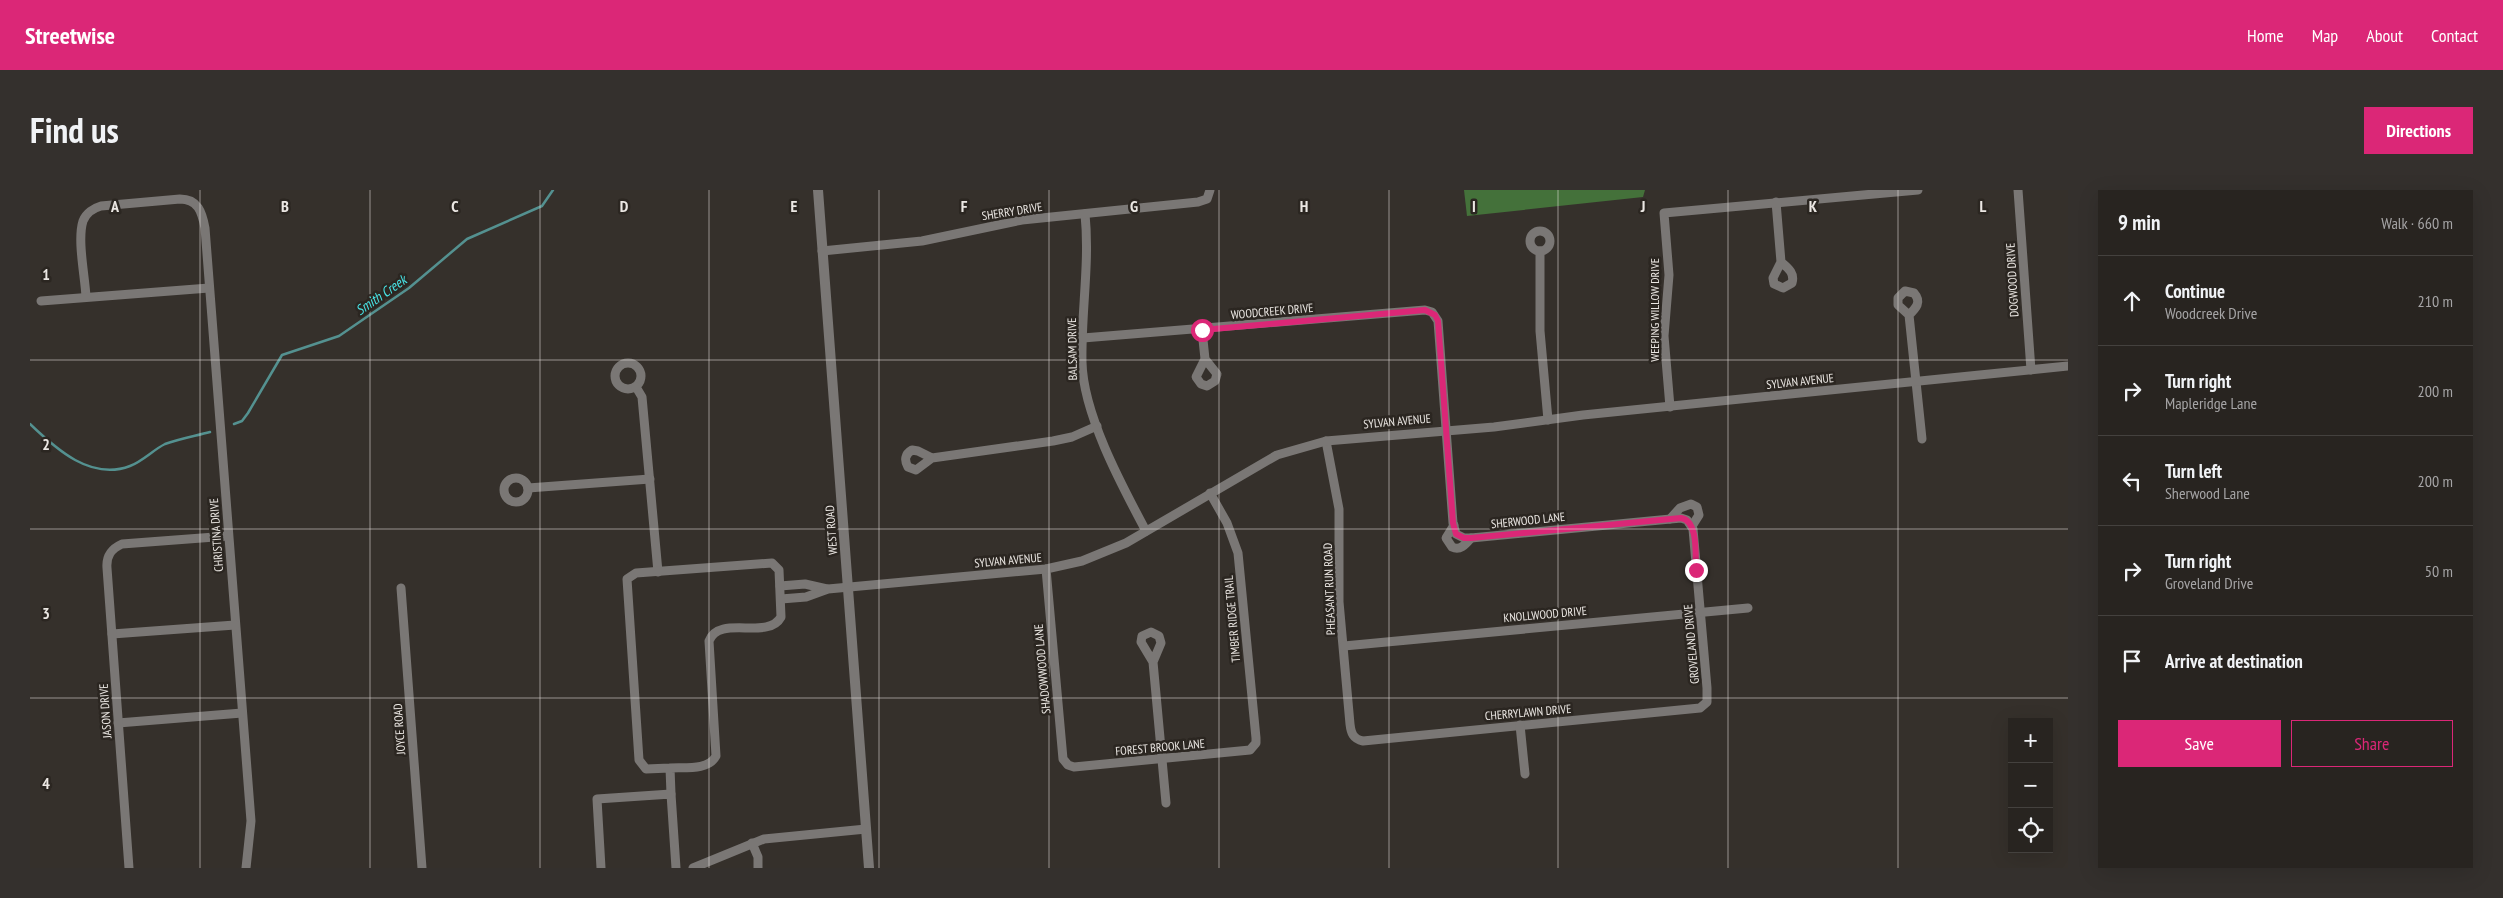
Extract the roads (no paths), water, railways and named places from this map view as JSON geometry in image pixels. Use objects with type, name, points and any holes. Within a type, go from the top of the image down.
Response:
[{"type":"street","name":"WEST ROAD","points":[[818,190],[869,868]]},
{"type":"street","points":[[1781,262],[1776,202],[1918,190]]},
{"type":"street","name":"DOGWOOD DRIVE","points":[[2018,190],[2031,370]]},
{"type":"street","name":"SHERRY DRIVE","points":[[822,251],[922,241],[1015,221],[1198,202],[1209,194]]},
{"type":"street","name":"CHRISTINA DRIVE","points":[[86,297],[82,234],[83,221],[87,214],[101,206],[180,199],[194,203],[203,215],[209,288],[250,821],[246,868]]},
{"type":"street","name":"WEEPING WILLOW DRIVE","points":[[1670,406],[1664,336],[1668,275],[1664,213],[1776,202]]},
{"type":"street","name":"BALSAM DRIVE","points":[[1085,214],[1087,254],[1083,338],[1086,391],[1097,426],[1146,531]]},
{"type":"street","points":[[1540,251],[1540,332],[1548,420]]},
{"type":"street","points":[[41,301],[209,288]]},
{"type":"street","name":"WOODCREEK DRIVE","points":[[1083,338],[1202,330],[1425,310],[1432,312],[1438,321],[1446,430]]},
{"type":"street","points":[[1909,315],[1922,439]]},
{"type":"street","points":[[1202,330],[1205,359]]},
{"type":"street","name":"SYLVAN AVENUE","points":[[828,589],[1046,569],[1097,557],[1278,455],[1326,441],[2068,366]]},
{"type":"street","points":[[636,387],[642,397],[658,572]]},
{"type":"street","points":[[932,458],[1053,441],[1072,437],[1097,426]]},
{"type":"street","points":[[1446,430],[1454,526],[1446,538],[1452,547],[1458,549],[1463,547],[1471,538]]},
{"type":"street","name":"PHEASANT RUN ROAD","points":[[1326,441],[1339,510],[1339,594],[1350,724],[1353,736]]},
{"type":"street","points":[[528,488],[650,479]]},
{"type":"street","name":"TIMBER RIDGE TRAIL","points":[[1210,493],[1227,523],[1239,561],[1256,738],[1253,748]]},
{"type":"street","name":"GROVELAND DRIVE","points":[[1670,519],[1680,508],[1691,504],[1697,507],[1699,515],[1690,523],[1708,699],[1705,705]]},
{"type":"street","name":"SHERWOOD LANE","points":[[1454,526],[1458,536],[1471,538],[1681,518],[1690,523]]},
{"type":"street","name":"JASON DRIVE","points":[[129,868],[106,562],[110,553],[122,544],[228,536]]},
{"type":"street","points":[[768,562],[775,564],[779,570],[781,617],[775,624],[722,630],[712,635],[709,641],[716,756],[708,765],[646,769],[639,760],[626,586],[627,579],[632,575],[658,572],[768,562]]},
{"type":"street","name":"SHADOWWOOD LANE","points":[[1046,569],[1063,759],[1068,765]]},
{"type":"street","points":[[780,586],[805,584],[828,589]]},
{"type":"street","name":"JOYCE ROAD","points":[[401,588],[422,868]]},
{"type":"street","points":[[781,599],[806,597],[828,589]]},
{"type":"street","name":"KNOLLWOOD DRIVE","points":[[1344,646],[1748,608]]},
{"type":"street","points":[[112,634],[235,625]]},
{"type":"street","points":[[1153,662],[1166,803]]},
{"type":"street","name":"CHERRYLAWN DRIVE","points":[[1353,736],[1363,740],[1694,709],[1705,705]]},
{"type":"street","points":[[118,723],[242,714]]},
{"type":"street","points":[[1520,725],[1525,774]]},
{"type":"street","name":"FOREST BROOK LANE","points":[[1068,765],[1074,767],[1245,752],[1253,748]]},
{"type":"street","points":[[670,768],[676,868]]},
{"type":"street","points":[[601,868],[597,800],[672,794]]},
{"type":"street","points":[[693,868],[774,837],[866,829]]},
{"type":"street","points":[[752,844],[758,857],[758,868]]},
{"type":"waterway","name":"Smith Creek","points":[[234,424],[242,421],[248,413],[282,355],[339,336],[409,288],[467,239],[542,206],[553,190]]},
{"type":"waterway","name":"Smith Creek","points":[[30,424],[51,443],[75,460],[88,466],[116,470],[130,466],[165,444],[210,432]]}]
